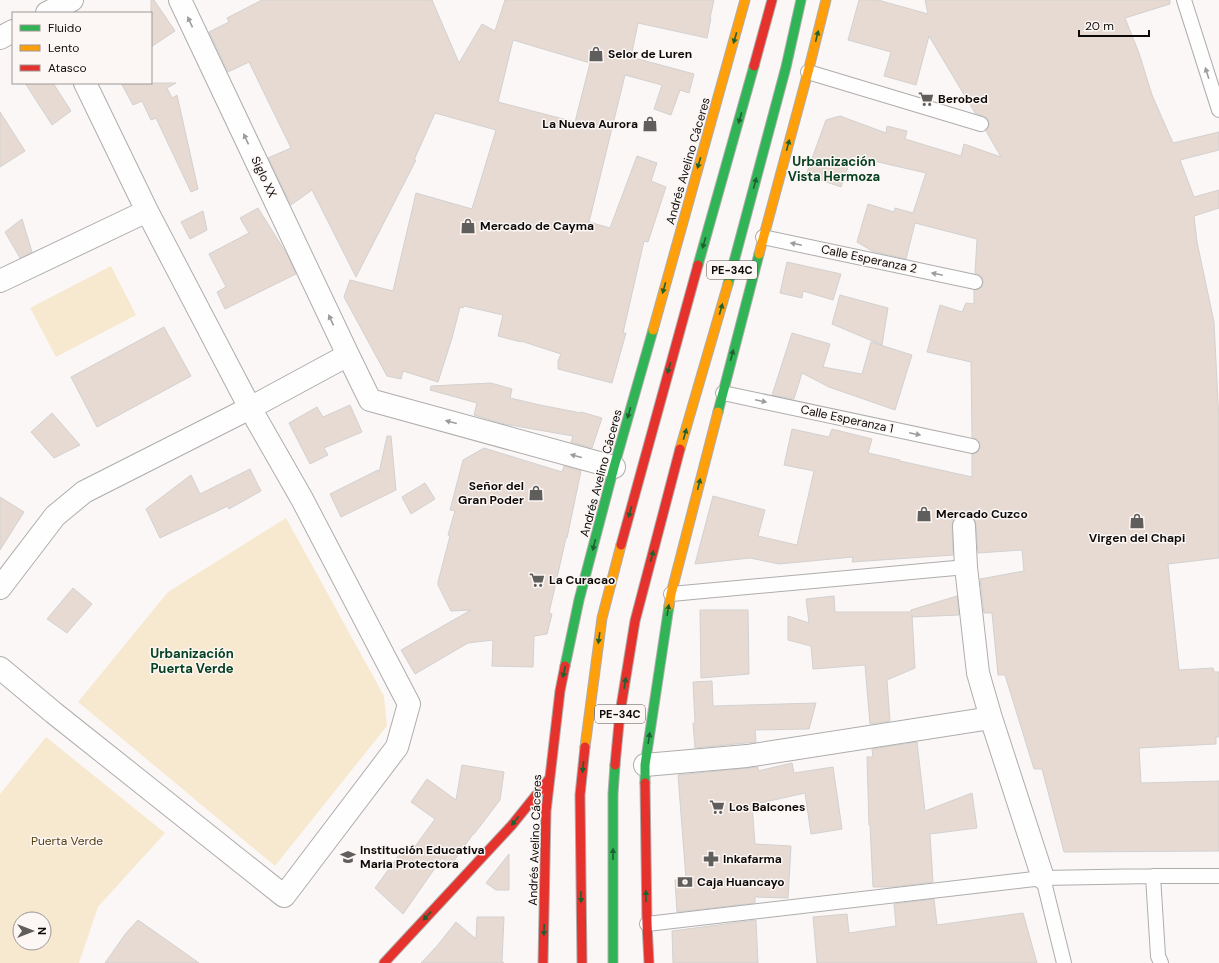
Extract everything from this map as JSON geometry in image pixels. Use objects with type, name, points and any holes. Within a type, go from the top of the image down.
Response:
[{"type":"main road","name":"Andrés Avelino Cáceres","points":[[543,963],[546,810],[561,684],[580,600],[614,467],[745,0]]},
{"type":"main road","name":"PE-34C","points":[[582,963],[580,796],[602,618],[640,474],[772,0]]},
{"type":"main road","name":"PE-34C","points":[[613,963],[613,794],[620,713],[635,621],[674,471],[737,254],[802,0]]},
{"type":"main road","points":[[649,963],[646,924],[645,765],[671,594],[826,0]]},
{"type":"main road","points":[[384,963],[512,825],[549,779]]},
{"type":"street","points":[[48,9],[72,0]]},
{"type":"street","name":"Siglo XX","points":[[180,0],[370,400],[614,467]]},
{"type":"street","points":[[0,38],[12,32]]},
{"type":"street","points":[[0,668],[54,714],[284,896],[397,747],[410,704],[302,499],[250,408],[147,211],[85,84]]},
{"type":"street","points":[[0,281],[147,211]]},
{"type":"street","points":[[0,588],[55,516],[84,492],[250,408],[348,355]]},
{"type":"street","points":[[964,526],[966,567],[978,673],[991,718],[1044,878]]},
{"type":"street","points":[[645,765],[747,756],[991,718]]},
{"type":"lane","points":[[1184,0],[1219,110]]},
{"type":"lane","points":[[808,72],[982,124]]},
{"type":"lane","name":"Calle Esperanza 2","points":[[763,237],[975,282]]},
{"type":"lane","name":"Calle Esperanza 1","points":[[723,393],[972,446]]},
{"type":"lane","points":[[671,594],[966,567]]},
{"type":"lane","points":[[1153,876],[1158,956],[1162,963]]},
{"type":"lane","points":[[646,924],[1044,878],[1219,876]]},
{"type":"lane","points":[[1044,878],[1064,963]]},
{"type":"green space","points":[[111,266],[136,315],[56,357],[30,308]]},
{"type":"green space","points":[[286,518],[384,696],[387,726],[275,866],[78,702],[168,592]]},
{"type":"green space","name":"Puerta Verde","points":[[46,737],[165,833],[98,907],[79,963],[0,963],[0,794]]},
{"type":"building","points":[[151,0],[154,0],[175,31],[152,46],[152,12]]},
{"type":"building","points":[[262,0],[432,0],[459,63],[482,24],[495,31],[505,0],[714,0],[707,38],[638,23],[631,57],[694,74],[689,93],[680,90],[671,115],[654,109],[662,85],[625,75],[589,222],[610,228],[637,156],[657,163],[651,181],[666,187],[648,242],[644,241],[623,333],[626,333],[612,383],[558,369],[558,361],[561,354],[521,341],[498,336],[503,315],[464,306],[463,308],[460,307],[438,382],[403,371],[401,379],[387,376],[344,297],[350,280],[393,291],[416,193],[472,209],[496,130],[435,113],[414,160],[416,160],[356,277],[312,190],[291,205],[268,158],[291,148],[249,62],[228,72],[209,32],[229,22],[227,18]],"holes":[[[513,40],[590,63],[575,122],[498,102]]]},
{"type":"building","points":[[859,0],[878,0],[928,14],[925,0],[1170,0],[1170,4],[1125,18],[1139,53],[1152,95],[1173,143],[1219,132],[1219,150],[1180,160],[1194,197],[1219,190],[1219,208],[1194,216],[1197,242],[1214,322],[1219,421],[1219,558],[1168,564],[1179,670],[1213,668],[1214,672],[1219,672],[1219,737],[1216,737],[1216,744],[1139,748],[1141,783],[1219,781],[1219,851],[1064,852],[1042,769],[1034,769],[1005,675],[998,675],[992,613],[984,613],[980,579],[1024,571],[1022,550],[978,553],[975,520],[970,515],[963,514],[957,516],[953,521],[953,555],[852,562],[853,557],[779,564],[750,558],[695,564],[713,496],[765,510],[758,536],[797,545],[814,471],[784,465],[792,429],[829,437],[832,429],[872,439],[868,453],[972,477],[972,454],[978,452],[980,444],[978,440],[972,437],[971,362],[927,352],[940,305],[962,312],[966,303],[974,304],[974,290],[981,288],[983,284],[981,276],[975,273],[977,239],[915,223],[906,259],[872,251],[857,242],[868,204],[894,212],[895,208],[913,213],[926,173],[852,156],[841,187],[806,175],[826,120],[840,116],[886,133],[887,126],[907,131],[905,139],[961,156],[964,144],[1001,157],[986,131],[989,126],[987,118],[975,113],[929,36],[916,85],[884,76],[891,52],[848,40]]},
{"type":"building","points":[[176,83],[167,88],[172,98],[177,95],[198,189],[191,192],[156,118],[151,120],[142,101],[133,105],[122,84]]},
{"type":"building","points":[[26,84],[54,84],[71,111],[52,125]]},
{"type":"building","points":[[0,112],[25,151],[0,167]]},
{"type":"building","points":[[258,208],[288,256],[296,274],[225,309],[217,292],[226,287],[209,254],[249,233],[240,218]]},
{"type":"building","points":[[203,211],[207,230],[190,239],[181,222]]},
{"type":"building","points":[[22,219],[32,252],[20,258],[5,232]]},
{"type":"building","points":[[787,262],[841,274],[833,300],[803,291],[802,298],[780,293]]},
{"type":"building","points":[[840,295],[888,308],[882,345],[832,324]]},
{"type":"building","points":[[164,327],[191,376],[97,427],[71,377]]},
{"type":"building","points":[[792,333],[830,344],[823,367],[862,374],[871,342],[912,355],[895,410],[829,387],[802,373],[794,399],[772,395]]},
{"type":"building","points":[[491,383],[512,389],[510,398],[581,412],[602,418],[592,448],[571,442],[573,436],[504,424],[474,415],[477,403],[430,390],[431,386]]},
{"type":"building","points":[[350,405],[362,432],[324,448],[328,455],[310,464],[289,423],[317,407],[323,417]]},
{"type":"building","points":[[52,413],[80,445],[54,458],[31,432]]},
{"type":"building","points":[[387,436],[391,436],[396,490],[341,517],[330,494],[378,470],[379,473]]},
{"type":"building","points":[[484,448],[562,472],[564,466],[581,471],[549,613],[552,614],[547,634],[534,636],[533,667],[492,666],[493,640],[468,643],[415,674],[401,650],[471,610],[451,611],[438,585],[438,582],[450,536],[448,535],[455,511],[450,510],[463,460]]},
{"type":"building","points":[[250,469],[261,491],[229,509],[228,506],[160,538],[146,509],[191,475],[200,494]]},
{"type":"building","points":[[425,483],[435,499],[411,514],[402,497]]},
{"type":"building","points":[[0,497],[24,512],[0,550]]},
{"type":"building","points":[[73,588],[92,604],[67,633],[47,619]]},
{"type":"building","points":[[834,596],[835,612],[911,612],[911,610],[957,596],[959,615],[912,617],[915,668],[887,680],[890,721],[870,724],[865,665],[813,669],[811,646],[788,640],[788,616],[809,623],[806,599]]},
{"type":"building","points":[[700,610],[748,610],[749,674],[701,678]]},
{"type":"building","points":[[712,681],[713,706],[816,703],[809,729],[755,730],[756,742],[695,748],[693,723],[695,723],[693,682]]},
{"type":"building","points":[[917,742],[925,811],[972,793],[977,828],[930,834],[933,882],[892,887],[873,887],[867,757],[873,757],[872,749]]},
{"type":"building","points":[[792,763],[794,773],[833,767],[842,829],[811,834],[805,793],[752,805],[755,844],[791,846],[788,898],[755,897],[755,903],[677,912],[675,880],[686,879],[678,775],[758,767],[758,771]]},
{"type":"building","points":[[462,765],[504,772],[500,800],[451,865],[442,858],[403,914],[375,888],[405,847],[411,852],[435,819],[411,802],[427,779],[456,800]]},
{"type":"building","points":[[509,854],[509,890],[496,890],[486,883]]},
{"type":"building","points":[[934,899],[937,925],[1023,913],[1037,963],[817,963],[813,917],[847,914],[849,933],[896,926],[894,904]]},
{"type":"building","points":[[477,917],[504,917],[502,961],[504,963],[421,963],[456,922],[476,939]]},
{"type":"building","points":[[138,920],[199,963],[105,963],[126,933]]},
{"type":"building","points":[[756,920],[758,963],[673,963],[672,931]]},
{"type":"traffic: fast","points":[[728,284],[786,67],[801,0]]},
{"type":"traffic: fast","points":[[698,265],[754,66]]},
{"type":"traffic: fast","points":[[718,412],[759,254]]},
{"type":"traffic: fast","points":[[565,666],[579,600],[614,467],[653,330]]},
{"type":"traffic: fast","points":[[645,783],[645,765],[669,606]]},
{"type":"traffic: fast","points":[[613,963],[613,794],[615,765]]},
{"type":"traffic: slow","points":[[653,330],[745,0]]},
{"type":"traffic: slow","points":[[759,254],[826,0]]},
{"type":"traffic: slow","points":[[680,449],[728,284]]},
{"type":"traffic: slow","points":[[669,606],[718,412]]},
{"type":"traffic: slow","points":[[585,747],[602,618],[621,545]]},
{"type":"traffic: jam","points":[[754,66],[772,0]]},
{"type":"traffic: jam","points":[[621,545],[698,265]]},
{"type":"traffic: jam","points":[[615,765],[620,713],[635,621],[680,449]]},
{"type":"traffic: jam","points":[[543,963],[546,811],[560,691],[565,666]]},
{"type":"traffic: jam","points":[[582,963],[580,795],[585,747]]},
{"type":"traffic: jam","points":[[384,963],[512,825],[549,779]]},
{"type":"traffic: jam","points":[[645,783],[649,963]]},
{"type":"place","name":"Selor de Luren","points":[[596,54]]},
{"type":"place","name":"Berobed","points":[[926,99]]},
{"type":"place","name":"La Nueva Aurora","points":[[650,124]]},
{"type":"place","name":"Mercado de Cayma","points":[[468,226]]},
{"type":"place","name":"Señor del Gran Poder","points":[[536,493]]},
{"type":"place","name":"Mercado Cuzco","points":[[924,514]]},
{"type":"place","name":"Virgen del Chapi","points":[[1137,521]]},
{"type":"place","name":"La Curacao","points":[[537,580]]},
{"type":"place","name":"Los Balcones","points":[[717,807]]},
{"type":"place","name":"Institución Educativa Maria Protectora","points":[[348,857]]},
{"type":"place","name":"Inkafarma","points":[[711,859]]},
{"type":"place","name":"Caja Huancayo","points":[[685,882]]},
{"type":"district","name":"Urbanización Vista Hermoza","points":[[834,168]]},
{"type":"district","name":"Urbanización Puerta Verde","points":[[192,660]]}]
